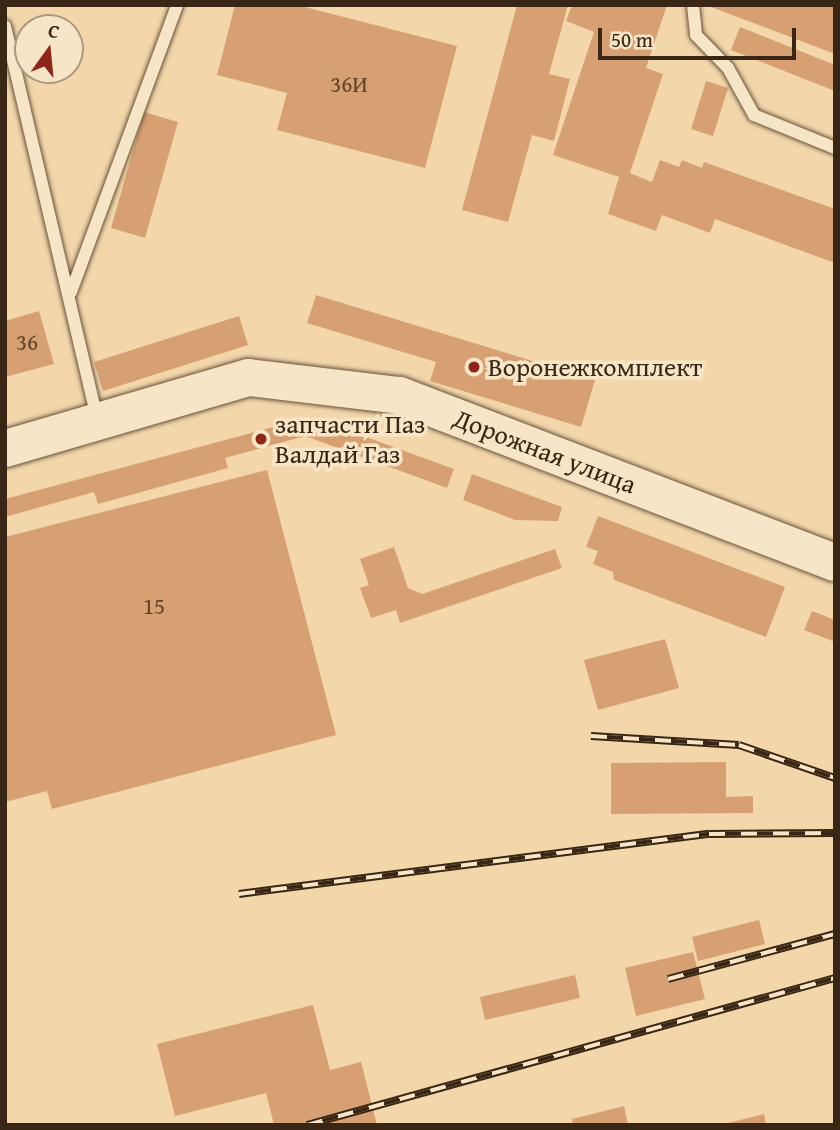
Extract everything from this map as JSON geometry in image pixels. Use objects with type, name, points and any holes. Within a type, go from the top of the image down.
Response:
[{"type":"street","name":"Дорожная улица","points":[[5,448],[248,377],[399,395],[835,562]]},
{"type":"lane","points":[[71,292],[177,5]]},
{"type":"lane","points":[[693,5],[696,35],[728,68],[754,115],[835,148]]},
{"type":"lane","points":[[5,26],[71,292],[97,421]]},
{"type":"building","points":[[235,5],[297,5],[457,46],[425,168],[277,130],[287,93],[217,75]]},
{"type":"building","points":[[517,5],[568,5],[549,74],[570,79],[554,141],[532,135],[508,222],[462,210]]},
{"type":"building","points":[[572,5],[667,5],[646,68],[663,74],[630,173],[652,182],[660,160],[679,167],[682,160],[702,168],[704,162],[835,209],[835,263],[715,219],[710,233],[662,215],[656,231],[608,214],[619,177],[553,155],[594,32],[566,21]]},
{"type":"building","points":[[706,5],[835,5],[835,54]]},
{"type":"building","points":[[740,27],[835,65],[835,91],[731,50]]},
{"type":"building","points":[[706,81],[728,88],[713,136],[691,129]]},
{"type":"building","points":[[144,112],[178,122],[145,238],[111,228]]},
{"type":"building","points":[[316,295],[595,380],[581,427],[430,381],[436,362],[307,323]]},
{"type":"building","points":[[39,311],[54,364],[5,377],[5,321]]},
{"type":"building","points":[[239,316],[248,345],[103,391],[94,362]]},
{"type":"building","points":[[311,417],[454,469],[447,488],[305,436],[225,458],[228,468],[98,504],[94,492],[5,517],[5,499]]},
{"type":"building","points":[[267,470],[336,735],[52,809],[47,791],[5,802],[5,537]]},
{"type":"building","points":[[472,474],[562,507],[558,521],[515,520],[463,500]]},
{"type":"building","points":[[598,516],[785,587],[766,637],[614,580],[613,572],[593,564],[598,551],[586,547]]},
{"type":"building","points":[[394,547],[408,588],[422,594],[555,549],[562,568],[400,623],[396,610],[371,618],[360,588],[369,585],[360,559]]},
{"type":"building","points":[[812,611],[835,620],[835,642],[804,630]]},
{"type":"building","points":[[665,639],[679,688],[598,710],[584,660]]},
{"type":"building","points":[[726,762],[726,797],[753,796],[753,813],[611,814],[611,763]]},
{"type":"building","points":[[759,920],[765,944],[698,961],[692,937]]},
{"type":"building","points":[[693,952],[705,999],[636,1016],[625,968]]},
{"type":"building","points":[[575,975],[580,998],[485,1020],[480,997]]},
{"type":"building","points":[[313,1005],[330,1070],[361,1062],[377,1125],[274,1125],[266,1093],[175,1116],[157,1044]]},
{"type":"building","points":[[624,1106],[628,1125],[573,1125],[572,1119]]},
{"type":"building","points":[[764,1114],[766,1125],[724,1125],[724,1124]]},
{"type":"railway","points":[[591,736],[739,745],[835,778]]},
{"type":"railway","points":[[239,894],[709,834],[835,833]]},
{"type":"railway","points":[[668,979],[835,934]]},
{"type":"railway","points":[[307,1125],[835,978]]},
{"type":"place","name":"Воронежкомплект","points":[[474,367]]},
{"type":"place","name":"запчасти Паз Валдай Газ","points":[[261,439]]}]
